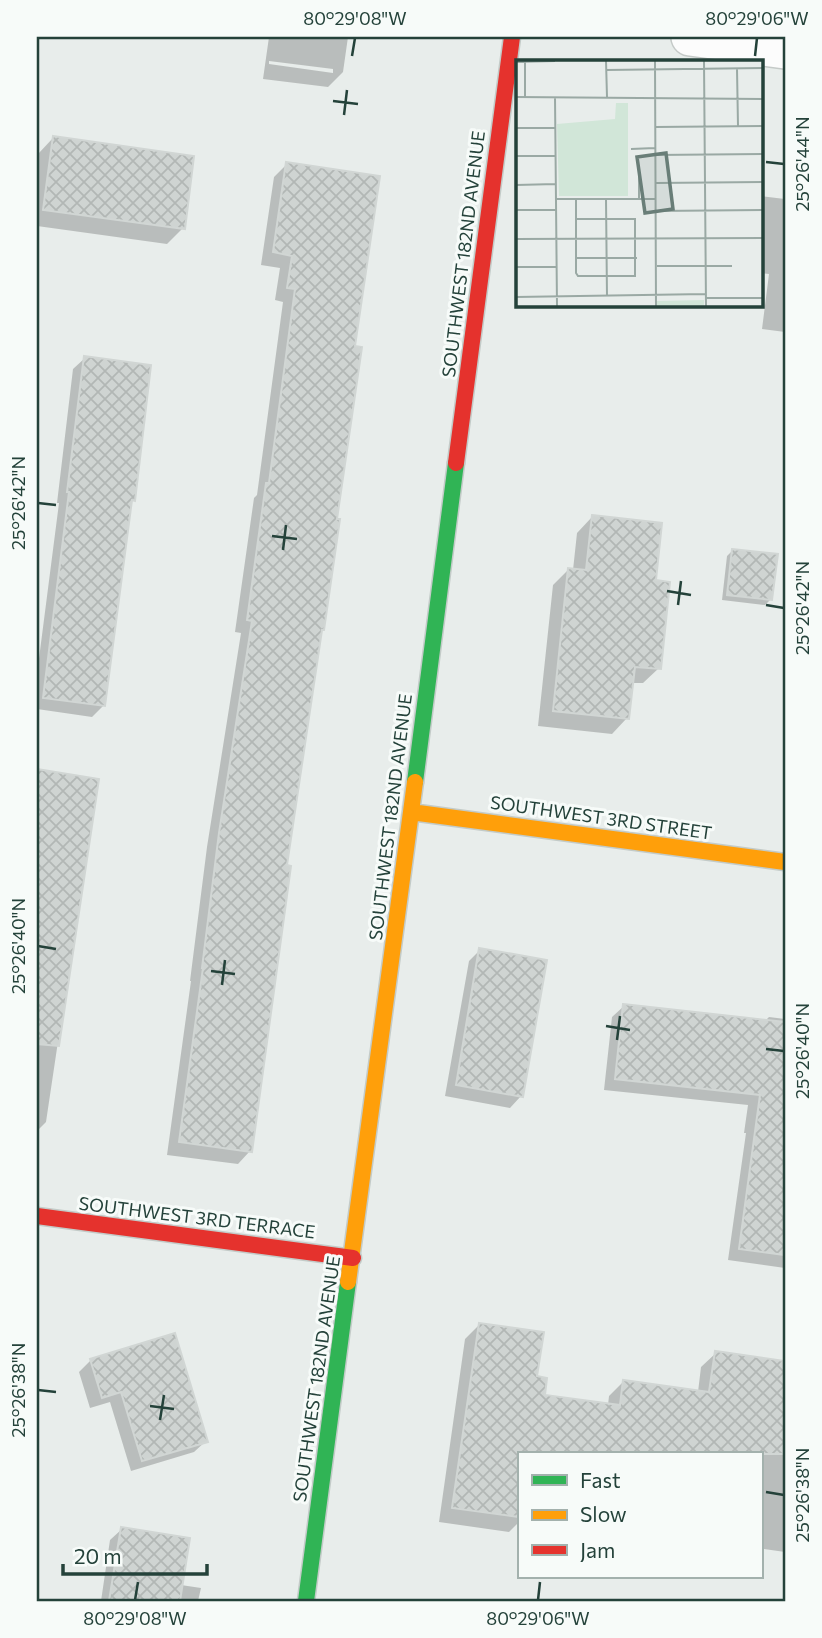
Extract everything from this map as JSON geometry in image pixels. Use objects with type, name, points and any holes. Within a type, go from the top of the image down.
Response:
[{"type":"street","name":"SOUTHWEST 182ND AVENUE","points":[[306,1601],[512,37]]},
{"type":"street","points":[[690,37],[785,50]]},
{"type":"street","name":"SOUTHWEST 3RD STREET","points":[[411,812],[785,862]]},
{"type":"street","name":"SOUTHWEST 3RD TERRACE","points":[[37,1216],[352,1258]]},
{"type":"building","points":[[53,136],[194,156],[185,229],[43,210]]},
{"type":"building","points":[[286,162],[380,176],[355,346],[362,347],[337,519],[340,519],[287,865],[291,866],[252,1152],[179,1142],[219,833],[252,621],[247,620],[266,483],[269,483],[295,289],[287,288],[292,256],[273,252]]},
{"type":"building","points":[[84,356],[151,365],[135,501],[132,500],[105,706],[43,698]]},
{"type":"building","points":[[592,515],[662,523],[656,580],[670,582],[661,669],[635,667],[629,719],[553,711],[568,568],[586,570]]},
{"type":"building","points":[[732,549],[778,554],[772,600],[727,595]]},
{"type":"building","points":[[37,769],[99,779],[59,1046],[37,1044]]},
{"type":"building","points":[[479,948],[547,960],[523,1097],[456,1085]]},
{"type":"building","points":[[623,1004],[785,1022],[785,1255],[739,1249],[760,1095],[615,1079]]},
{"type":"building","points":[[479,1323],[544,1332],[537,1376],[547,1378],[545,1395],[620,1405],[623,1380],[709,1392],[715,1351],[785,1361],[785,1454],[518,1452],[518,1517],[452,1508]]},
{"type":"building","points":[[175,1333],[208,1442],[142,1461],[121,1392],[102,1398],[90,1359]]},
{"type":"building","points":[[121,1527],[190,1538],[180,1601],[109,1601]]},
{"type":"traffic: fast","points":[[415,782],[456,463]]},
{"type":"traffic: fast","points":[[306,1601],[348,1282]]},
{"type":"traffic: slow","points":[[348,1282],[415,782]]},
{"type":"traffic: slow","points":[[411,812],[785,862]]},
{"type":"traffic: jam","points":[[456,463],[512,37]]},
{"type":"traffic: jam","points":[[37,1216],[353,1258]]}]
